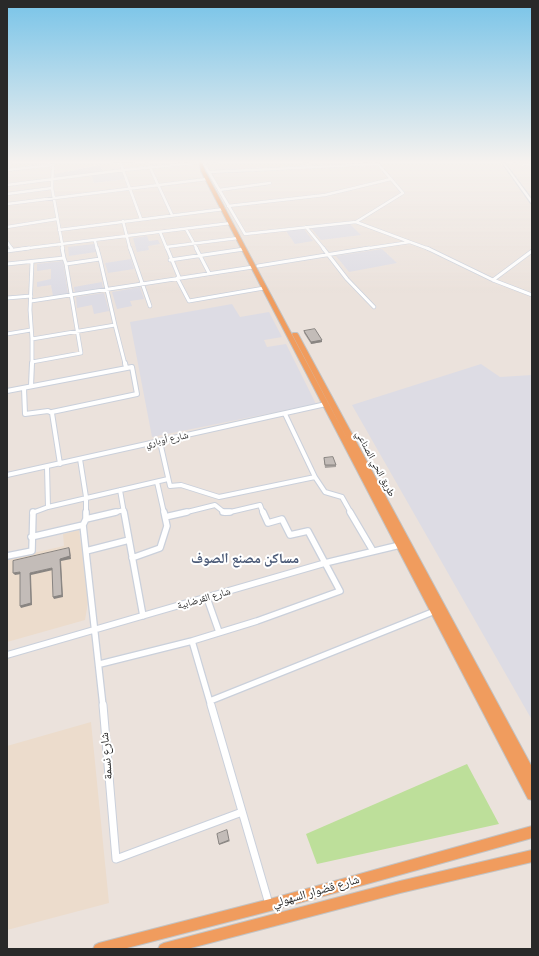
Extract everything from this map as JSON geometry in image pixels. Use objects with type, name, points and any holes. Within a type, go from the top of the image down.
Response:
[{"type":"highway","name":"طريق الحي الصناعي","points":[[226,206],[243,236],[256,267],[532,777]]},
{"type":"highway","points":[[226,207],[231,223],[243,236],[244,249],[256,267],[264,288],[532,795]]},
{"type":"highway","name":"شارع قضوار السهولي","points":[[99,949],[270,905],[532,832]]},
{"type":"highway","points":[[164,949],[400,887],[532,856]]},
{"type":"street","points":[[32,362],[81,353],[70,295],[66,264],[61,244],[56,206]]},
{"type":"street","points":[[137,206],[142,219]]},
{"type":"street","points":[[168,206],[172,215]]},
{"type":"street","points":[[59,230],[237,206]]},
{"type":"street","points":[[166,247],[306,227],[356,222],[383,206]]},
{"type":"street","points":[[226,207],[244,233],[243,236]]},
{"type":"street","points":[[7,227],[58,219]]},
{"type":"street","points":[[123,221],[150,306]]},
{"type":"street","points":[[356,222],[441,254],[493,280],[532,295]]},
{"type":"street","points":[[7,250],[95,241],[231,223]]},
{"type":"street","points":[[306,227],[361,295],[374,307]]},
{"type":"street","points":[[186,229],[209,273]]},
{"type":"street","points":[[160,232],[170,260],[189,301],[264,288]]},
{"type":"street","points":[[95,241],[126,368]]},
{"type":"street","points":[[7,242],[12,250]]},
{"type":"street","points":[[31,301],[328,256],[410,242]]},
{"type":"street","points":[[170,260],[244,249]]},
{"type":"street","points":[[493,280],[532,251]]},
{"type":"street","points":[[7,264],[64,258]]},
{"type":"street","points":[[66,264],[100,259]]},
{"type":"street","points":[[31,386],[32,262]]},
{"type":"street","points":[[7,298],[31,296]]},
{"type":"street","points":[[32,338],[115,325]]},
{"type":"street","points":[[7,334],[31,330]]},
{"type":"street","points":[[7,391],[132,367],[137,394],[52,412],[25,414],[24,388]]},
{"type":"street","name":"شارع أوباري","points":[[7,475],[326,404]]},
{"type":"street","points":[[52,412],[60,464]]},
{"type":"street","points":[[285,414],[315,477],[325,492],[342,497],[373,551]]},
{"type":"street","points":[[160,442],[170,486],[181,485],[219,497],[315,477]]},
{"type":"street","name":"شارع نسمة","points":[[80,459],[86,497],[86,551],[100,664],[116,859],[242,812]]},
{"type":"street","points":[[47,467],[48,507]]},
{"type":"street","points":[[7,556],[32,551],[32,512],[86,497],[168,479]]},
{"type":"street","points":[[132,558],[160,548],[167,526],[157,482]]},
{"type":"street","points":[[120,490],[143,616]]},
{"type":"street","points":[[216,505],[219,497]]},
{"type":"street","points":[[165,518],[216,505]]},
{"type":"street","points":[[100,664],[192,641],[256,621],[340,591],[308,531],[290,535],[282,519],[268,523],[260,505],[225,513],[216,505]]},
{"type":"street","points":[[31,536],[124,510]]},
{"type":"street","points":[[86,551],[129,540]]},
{"type":"street","name":"شارع القرضابية","points":[[7,655],[96,628],[207,598],[326,563],[400,545]]},
{"type":"street","points":[[207,598],[219,632]]},
{"type":"street","points":[[210,701],[435,610]]},
{"type":"street","points":[[192,641],[270,905]]},
{"type":"shaded area","points":[[349,223],[361,235],[321,240],[311,228]]},
{"type":"shaded area","points":[[304,229],[313,241],[295,244],[286,231]]},
{"type":"shaded area","points":[[147,236],[149,241],[158,240],[160,244],[148,246],[149,250],[137,252],[133,238]]},
{"type":"shaded area","points":[[94,244],[96,252],[69,256],[68,247]]},
{"type":"shaded area","points":[[382,249],[397,263],[349,272],[336,256]]},
{"type":"shaded area","points":[[131,259],[134,269],[108,273],[105,263]]},
{"type":"shaded area","points":[[63,261],[68,294],[53,296],[51,285],[37,287],[37,282],[51,279],[51,269],[37,271],[37,264]]},
{"type":"shaded area","points":[[102,282],[103,289],[75,293],[74,287]]},
{"type":"shaded area","points":[[140,287],[144,299],[130,301],[132,306],[117,309],[112,292]]},
{"type":"shaded area","points":[[104,293],[109,311],[94,314],[92,305],[77,308],[76,297]]},
{"type":"shaded area","points":[[232,304],[240,317],[269,312],[282,337],[264,340],[267,347],[286,344],[316,404],[152,437],[130,322]]},
{"type":"shaded area","points":[[481,364],[500,377],[532,375],[532,720],[352,405]]},
{"type":"shaded area","points":[[79,530],[81,544],[84,546],[89,596],[85,620],[7,642],[7,559],[64,546],[63,534]]},
{"type":"shaded area","points":[[91,722],[109,903],[7,930],[7,746]]},
{"type":"green space","points":[[467,764],[499,824],[317,864],[306,834]]},
{"type":"building","points":[[315,329],[322,340],[311,342],[304,331]]},
{"type":"building","points":[[333,457],[336,465],[325,465],[324,458]]},
{"type":"building","points":[[69,548],[70,556],[60,559],[62,595],[53,597],[52,568],[30,573],[31,603],[20,606],[20,572],[13,573],[13,561]]},
{"type":"building","points":[[227,830],[229,840],[219,844],[217,834]]},
{"type":"district","name":"مساكن مصنع الصوف","points":[[245,559]]}]
